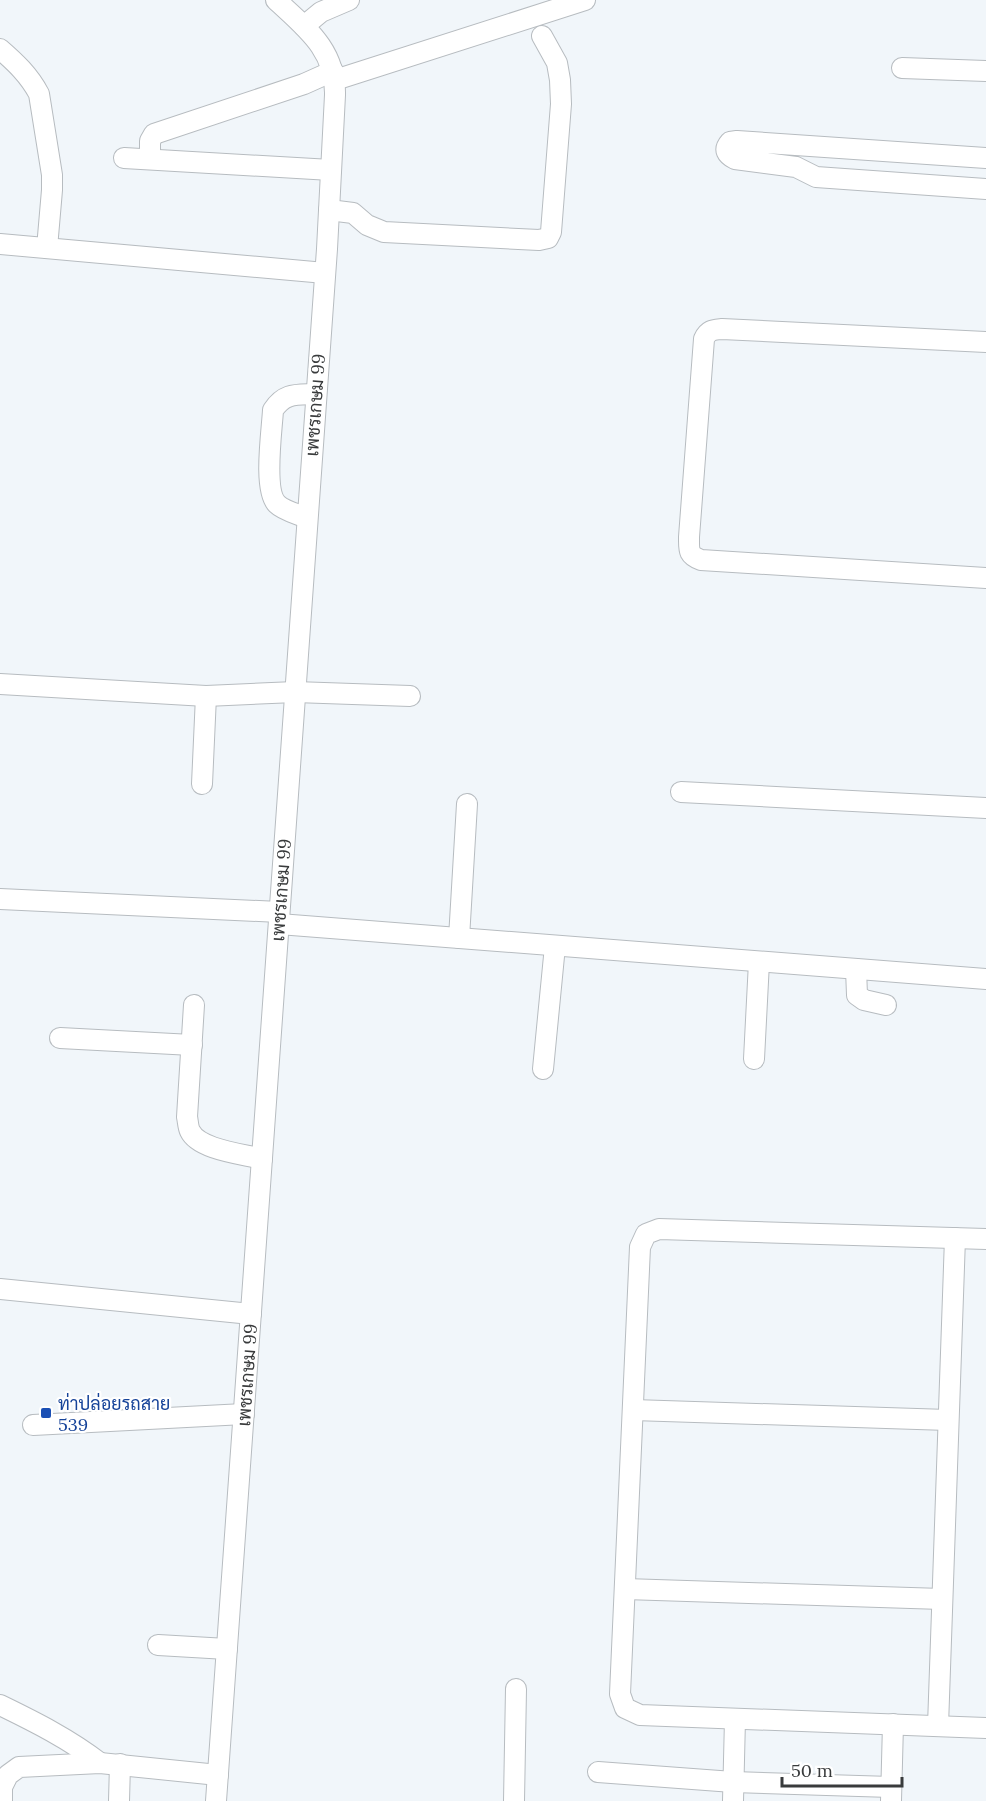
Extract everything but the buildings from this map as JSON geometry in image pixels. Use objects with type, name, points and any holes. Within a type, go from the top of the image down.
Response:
[{"type":"street","name":"เพชรเกษม 99","points":[[216,1801],[331,170],[334,76],[321,45],[276,0]]},
{"type":"street","points":[[304,26],[321,12],[349,0]]},
{"type":"street","points":[[150,159],[150,141],[154,134],[304,84],[585,0]]},
{"type":"street","points":[[329,210],[353,213],[367,225],[384,232],[540,240],[548,238],[551,232],[561,104],[557,63],[542,36]]},
{"type":"street","points":[[0,49],[17,64],[39,94],[52,175],[47,248]]},
{"type":"street","points":[[902,68],[986,71],[986,64]]},
{"type":"street","points":[[986,158],[736,141],[726,146],[729,156],[735,159],[796,167],[816,177],[986,189]]},
{"type":"street","points":[[124,158],[331,170]]},
{"type":"street","points":[[0,244],[325,273]]},
{"type":"street","points":[[986,342],[722,329],[707,332],[704,339],[689,537],[689,551],[693,557],[701,560],[986,578]]},
{"type":"street","points":[[307,518],[279,507],[273,499],[269,483],[273,410],[279,401],[287,396],[316,394]]},
{"type":"street","points":[[0,684],[206,696],[295,692],[410,696]]},
{"type":"street","points":[[202,784],[206,696]]},
{"type":"street","points":[[681,792],[986,808]]},
{"type":"street","points":[[459,938],[467,804]]},
{"type":"street","points":[[0,899],[279,918],[459,938],[986,979]]},
{"type":"street","points":[[543,1069],[555,946]]},
{"type":"street","points":[[754,1059],[759,962]]},
{"type":"street","points":[[856,969],[857,995],[864,1000],[886,1005]]},
{"type":"street","points":[[194,1005],[187,1117],[190,1132],[199,1141],[212,1147],[262,1159]]},
{"type":"street","points":[[60,1038],[192,1045]]},
{"type":"street","points":[[986,1239],[659,1229],[645,1234],[640,1247],[620,1694],[625,1708],[640,1715],[986,1728]]},
{"type":"street","points":[[938,1726],[955,1238]]},
{"type":"street","points":[[0,1289],[251,1314]]},
{"type":"street","points":[[633,1410],[948,1420]]},
{"type":"street","points":[[33,1425],[244,1414]]},
{"type":"street","points":[[625,1589],[942,1599]]},
{"type":"street","points":[[158,1645],[227,1649]]},
{"type":"street","points":[[514,1801],[516,1689]]},
{"type":"street","points":[[0,1705],[42,1725],[100,1763]]},
{"type":"street","points":[[733,1791],[735,1719]]},
{"type":"street","points":[[598,1772],[733,1791],[891,1794],[893,1724]]},
{"type":"street","points":[[2,1801],[2,1787],[8,1775],[19,1767],[100,1763],[218,1775]]},
{"type":"street","points":[[119,1801],[120,1764]]},
{"type":"place","name":"ท่าปล่อยรถสาย 539","points":[[46,1413]]}]
